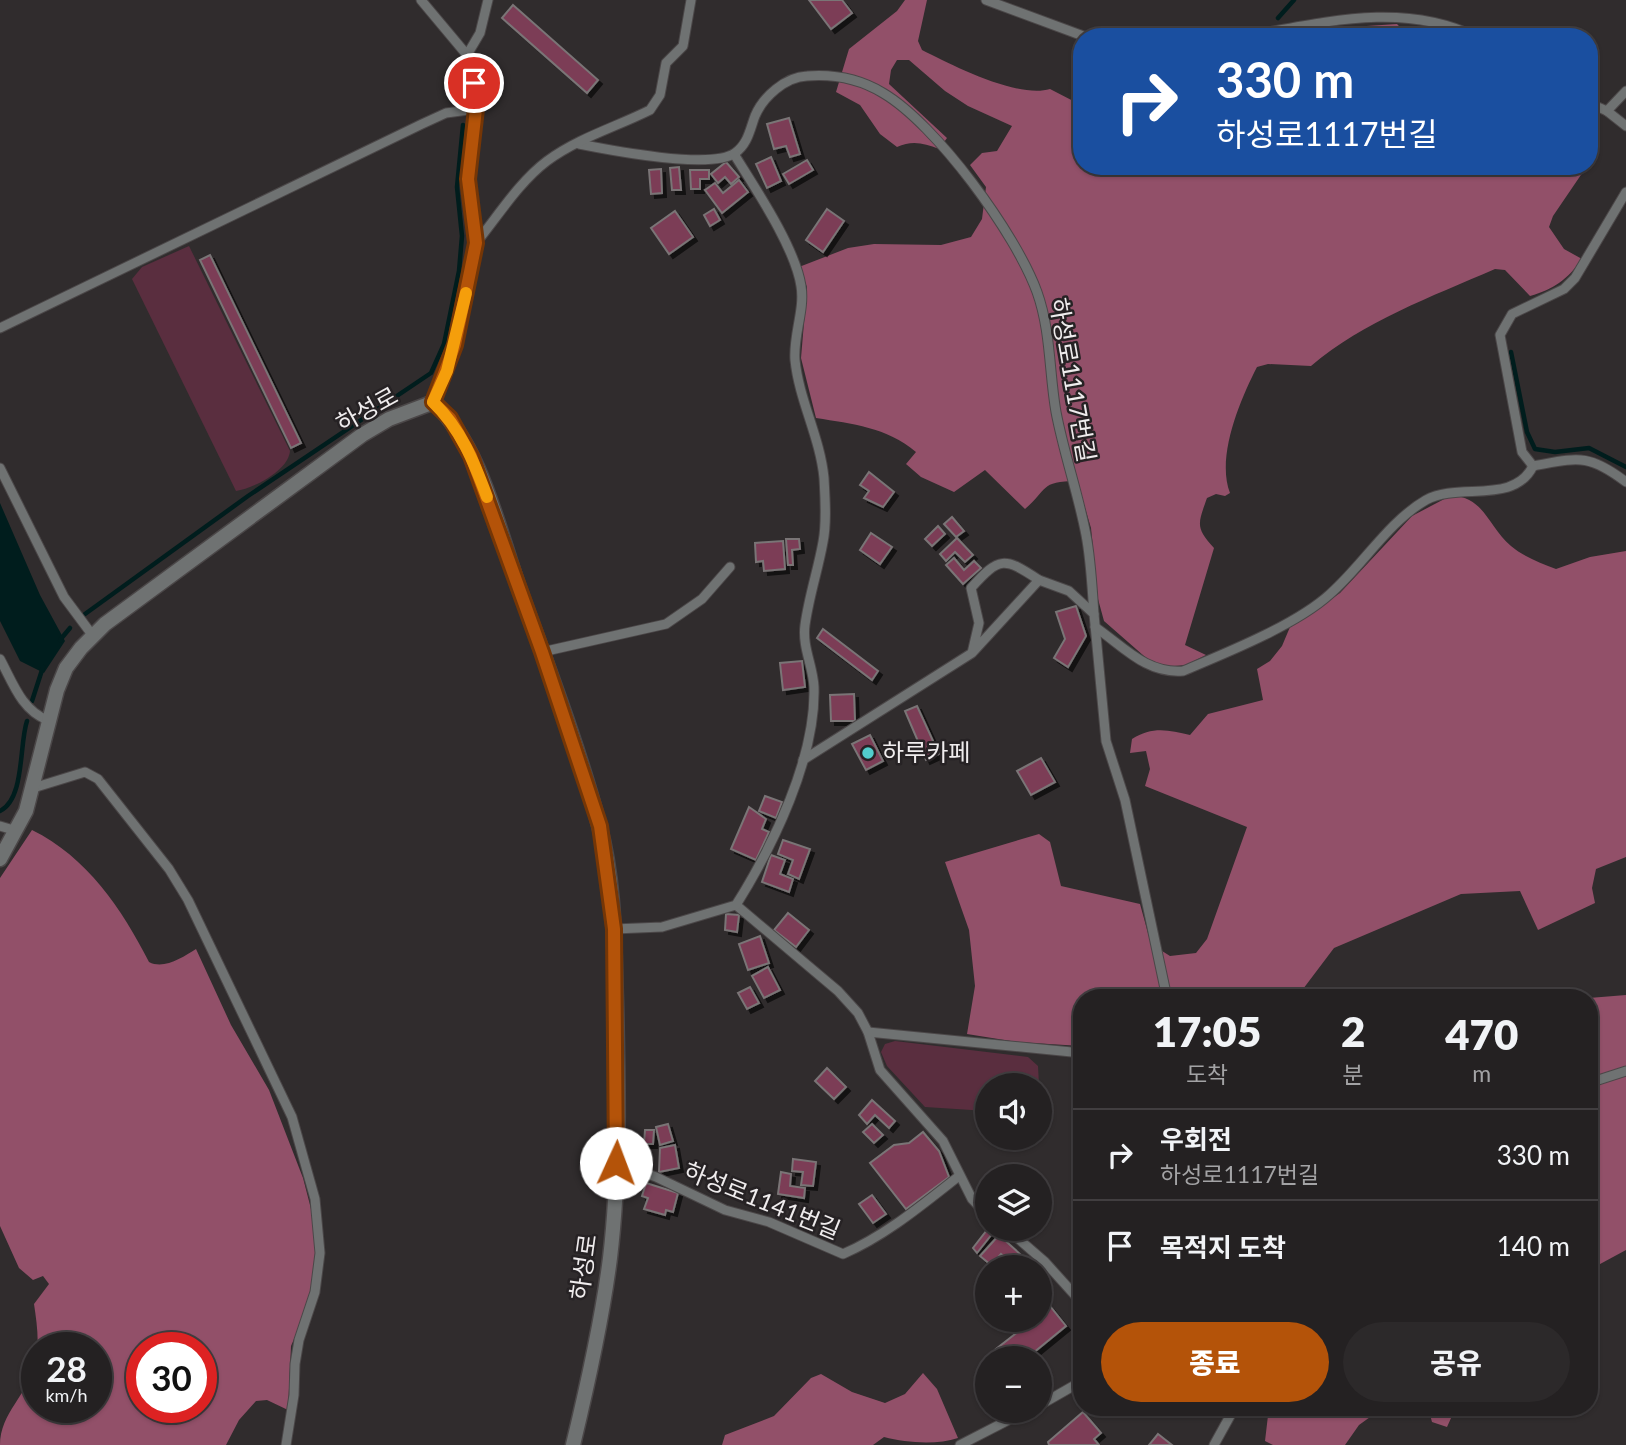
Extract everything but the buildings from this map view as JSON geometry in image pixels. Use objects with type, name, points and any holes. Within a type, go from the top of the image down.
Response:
[{"type":"street","name":"하성로","points":[[0,859],[17,831],[33,788],[47,720],[66,668],[93,636],[362,435],[389,419],[433,402],[450,418],[471,456],[542,652],[600,826],[614,929],[616,1163],[610,1258],[573,1445]]},
{"type":"lane","points":[[421,0],[467,55],[476,109],[468,179],[476,243],[455,345],[433,402]]},
{"type":"lane","points":[[467,55],[480,33],[488,0]]},
{"type":"lane","points":[[476,243],[526,181],[546,161],[650,110],[656,103],[666,63],[683,46],[691,0]]},
{"type":"lane","points":[[986,0],[1073,32]]},
{"type":"lane","points":[[1292,28],[1338,20],[1405,16],[1440,21],[1456,28]]},
{"type":"lane","name":"하성로1117번길","points":[[734,154],[744,144],[764,101],[774,91],[803,76],[828,75],[856,80],[883,92],[904,108],[954,161],[1016,247],[1037,293],[1052,362],[1063,443],[1086,536],[1106,741],[1125,800],[1165,989]]},
{"type":"lane","points":[[1607,111],[1626,91]]},
{"type":"lane","points":[[1598,107],[1626,126]]},
{"type":"lane","points":[[0,328],[422,124],[446,113],[476,109]]},
{"type":"lane","points":[[579,144],[685,159],[734,154],[769,212],[801,286],[795,359],[820,453],[824,481],[824,538],[804,627],[804,645],[814,685],[803,761],[762,860],[737,905],[671,925],[614,929]]},
{"type":"lane","points":[[1534,466],[1522,452],[1500,335],[1512,314],[1564,289],[1575,278],[1626,192]]},
{"type":"lane","points":[[1095,626],[1148,666],[1171,672],[1183,671],[1315,606],[1406,515],[1428,499],[1459,490],[1492,490],[1516,485],[1534,466],[1579,458],[1593,460],[1626,482]]},
{"type":"lane","points":[[0,468],[64,597],[93,636]]},
{"type":"lane","points":[[972,653],[979,623],[971,588],[995,564],[1007,562],[1039,580],[1069,592],[1094,614]]},
{"type":"lane","points":[[542,652],[666,624],[702,598],[730,567]]},
{"type":"lane","points":[[803,761],[972,653],[1039,580]]},
{"type":"lane","points":[[0,659],[22,701],[34,714],[47,720]]},
{"type":"lane","points":[[33,788],[85,772],[98,779],[137,828],[188,900],[250,1035],[292,1117],[315,1199],[320,1253],[315,1292],[299,1340],[291,1426],[286,1445]]},
{"type":"lane","points":[[0,826],[17,831]]},
{"type":"lane","points":[[737,905],[838,991],[868,1032],[880,1070],[943,1141],[975,1203]]},
{"type":"lane","points":[[868,1032],[1073,1051]]},
{"type":"lane","points":[[1598,1080],[1626,1071]]},
{"type":"lane","name":"하성로1141번길","points":[[616,1163],[656,1177],[725,1210],[769,1222],[843,1254],[860,1247],[911,1213],[959,1176]]},
{"type":"lane","points":[[1021,1241],[1045,1262],[1073,1293]]},
{"type":"lane","points":[[1052,1398],[1073,1386]]},
{"type":"lane","points":[[1214,1445],[1229,1416]]},
{"type":"lane","points":[[960,1445],[1003,1423]]},
{"type":"shaded area","points":[[905,0],[927,0],[918,41],[922,50],[985,79],[1021,89],[1050,89],[1073,101],[1073,175],[1581,175],[1553,216],[1549,227],[1564,249],[1582,259],[1559,283],[1530,296],[1505,270],[1495,269],[1376,323],[1331,350],[1311,366],[1268,364],[1257,367],[1237,412],[1228,446],[1226,479],[1230,493],[1207,498],[1200,520],[1201,530],[1214,548],[1185,645],[1206,655],[1186,665],[1163,667],[1152,663],[1104,621],[1098,599],[1091,528],[1077,481],[1050,485],[1025,509],[985,470],[954,492],[921,477],[906,464],[916,452],[893,437],[869,428],[816,418],[801,358],[807,287],[799,267],[848,248],[874,244],[941,245],[971,237],[982,219],[986,187],[970,165],[982,153],[997,151],[1012,126],[968,106],[945,91],[909,60],[897,60],[891,70],[889,84],[947,138],[939,149],[918,143],[897,147],[880,134],[860,105],[836,92],[849,49],[897,11]]},
{"type":"shaded area","points":[[1397,24],[1401,28],[1336,28]]},
{"type":"shaded area","points":[[189,246],[290,451],[277,472],[252,486],[236,491],[132,279],[142,267]]},
{"type":"shaded area","points":[[1450,496],[1461,497],[1478,506],[1511,546],[1527,557],[1556,569],[1590,557],[1626,551],[1626,857],[1596,869],[1592,888],[1595,903],[1538,930],[1520,891],[1461,894],[1334,948],[1303,989],[1073,989],[1073,1046],[1017,1042],[967,1034],[975,986],[969,930],[945,862],[1039,834],[1050,842],[1061,886],[1140,904],[1151,944],[1170,956],[1196,953],[1207,939],[1247,827],[1145,786],[1150,769],[1146,751],[1130,753],[1132,739],[1154,731],[1190,735],[1208,714],[1263,700],[1257,669],[1270,661],[1282,646],[1290,627],[1340,593],[1412,516]]},
{"type":"shaded area","points":[[32,830],[70,855],[101,886],[127,923],[149,962],[167,964],[196,949],[231,1025],[269,1090],[303,1178],[317,1232],[318,1255],[311,1299],[291,1346],[288,1410],[267,1400],[256,1401],[239,1420],[226,1445],[0,1445],[4,1423],[21,1394],[21,1423],[112,1423],[112,1332],[37,1332],[34,1304],[49,1284],[43,1276],[33,1280],[19,1268],[0,1226],[0,878]]},
{"type":"shaded area","points":[[1626,995],[1626,1250],[1598,1265],[1598,997]]},
{"type":"shaded area","points":[[895,1041],[1028,1057],[1038,1066],[1038,1073],[975,1073],[975,1110],[925,1107],[887,1066],[881,1052],[885,1044]]},
{"type":"shaded area","points":[[923,1373],[937,1389],[958,1438],[922,1442],[884,1437],[873,1445],[722,1445],[725,1435],[774,1416],[811,1378],[821,1374],[852,1392],[885,1403],[905,1394]]},
{"type":"shaded area","points":[[1268,1416],[1372,1416],[1359,1425],[1345,1445],[1273,1445],[1265,1441]]},
{"type":"shaded area","points":[[1430,1416],[1452,1416],[1447,1427],[1432,1422]]},
{"type":"water","points":[[0,503],[40,595],[65,641],[44,673],[20,661],[0,621]]},
{"type":"waterway","points":[[1278,18],[1294,0]]},
{"type":"waterway","points":[[85,614],[248,496],[431,373],[444,344],[459,271],[462,236],[457,187],[463,125]]},
{"type":"waterway","points":[[1511,352],[1527,432],[1535,449],[1555,452],[1589,448],[1626,467]]},
{"type":"waterway","points":[[60,640],[70,628]]},
{"type":"waterway","points":[[32,701],[43,667]]},
{"type":"waterway","points":[[0,811],[14,795],[27,721]]},
{"type":"slow traffic","points":[[466,293],[455,345],[433,402],[450,418],[471,456],[487,497]]},
{"type":"place","name":"하루카페","points":[[868,753]]},
{"type":"route","points":[[474,83],[476,109],[468,179],[469,207],[476,243],[455,345],[433,402],[450,418],[471,456],[542,652],[600,826],[614,929],[616,1163]]}]
